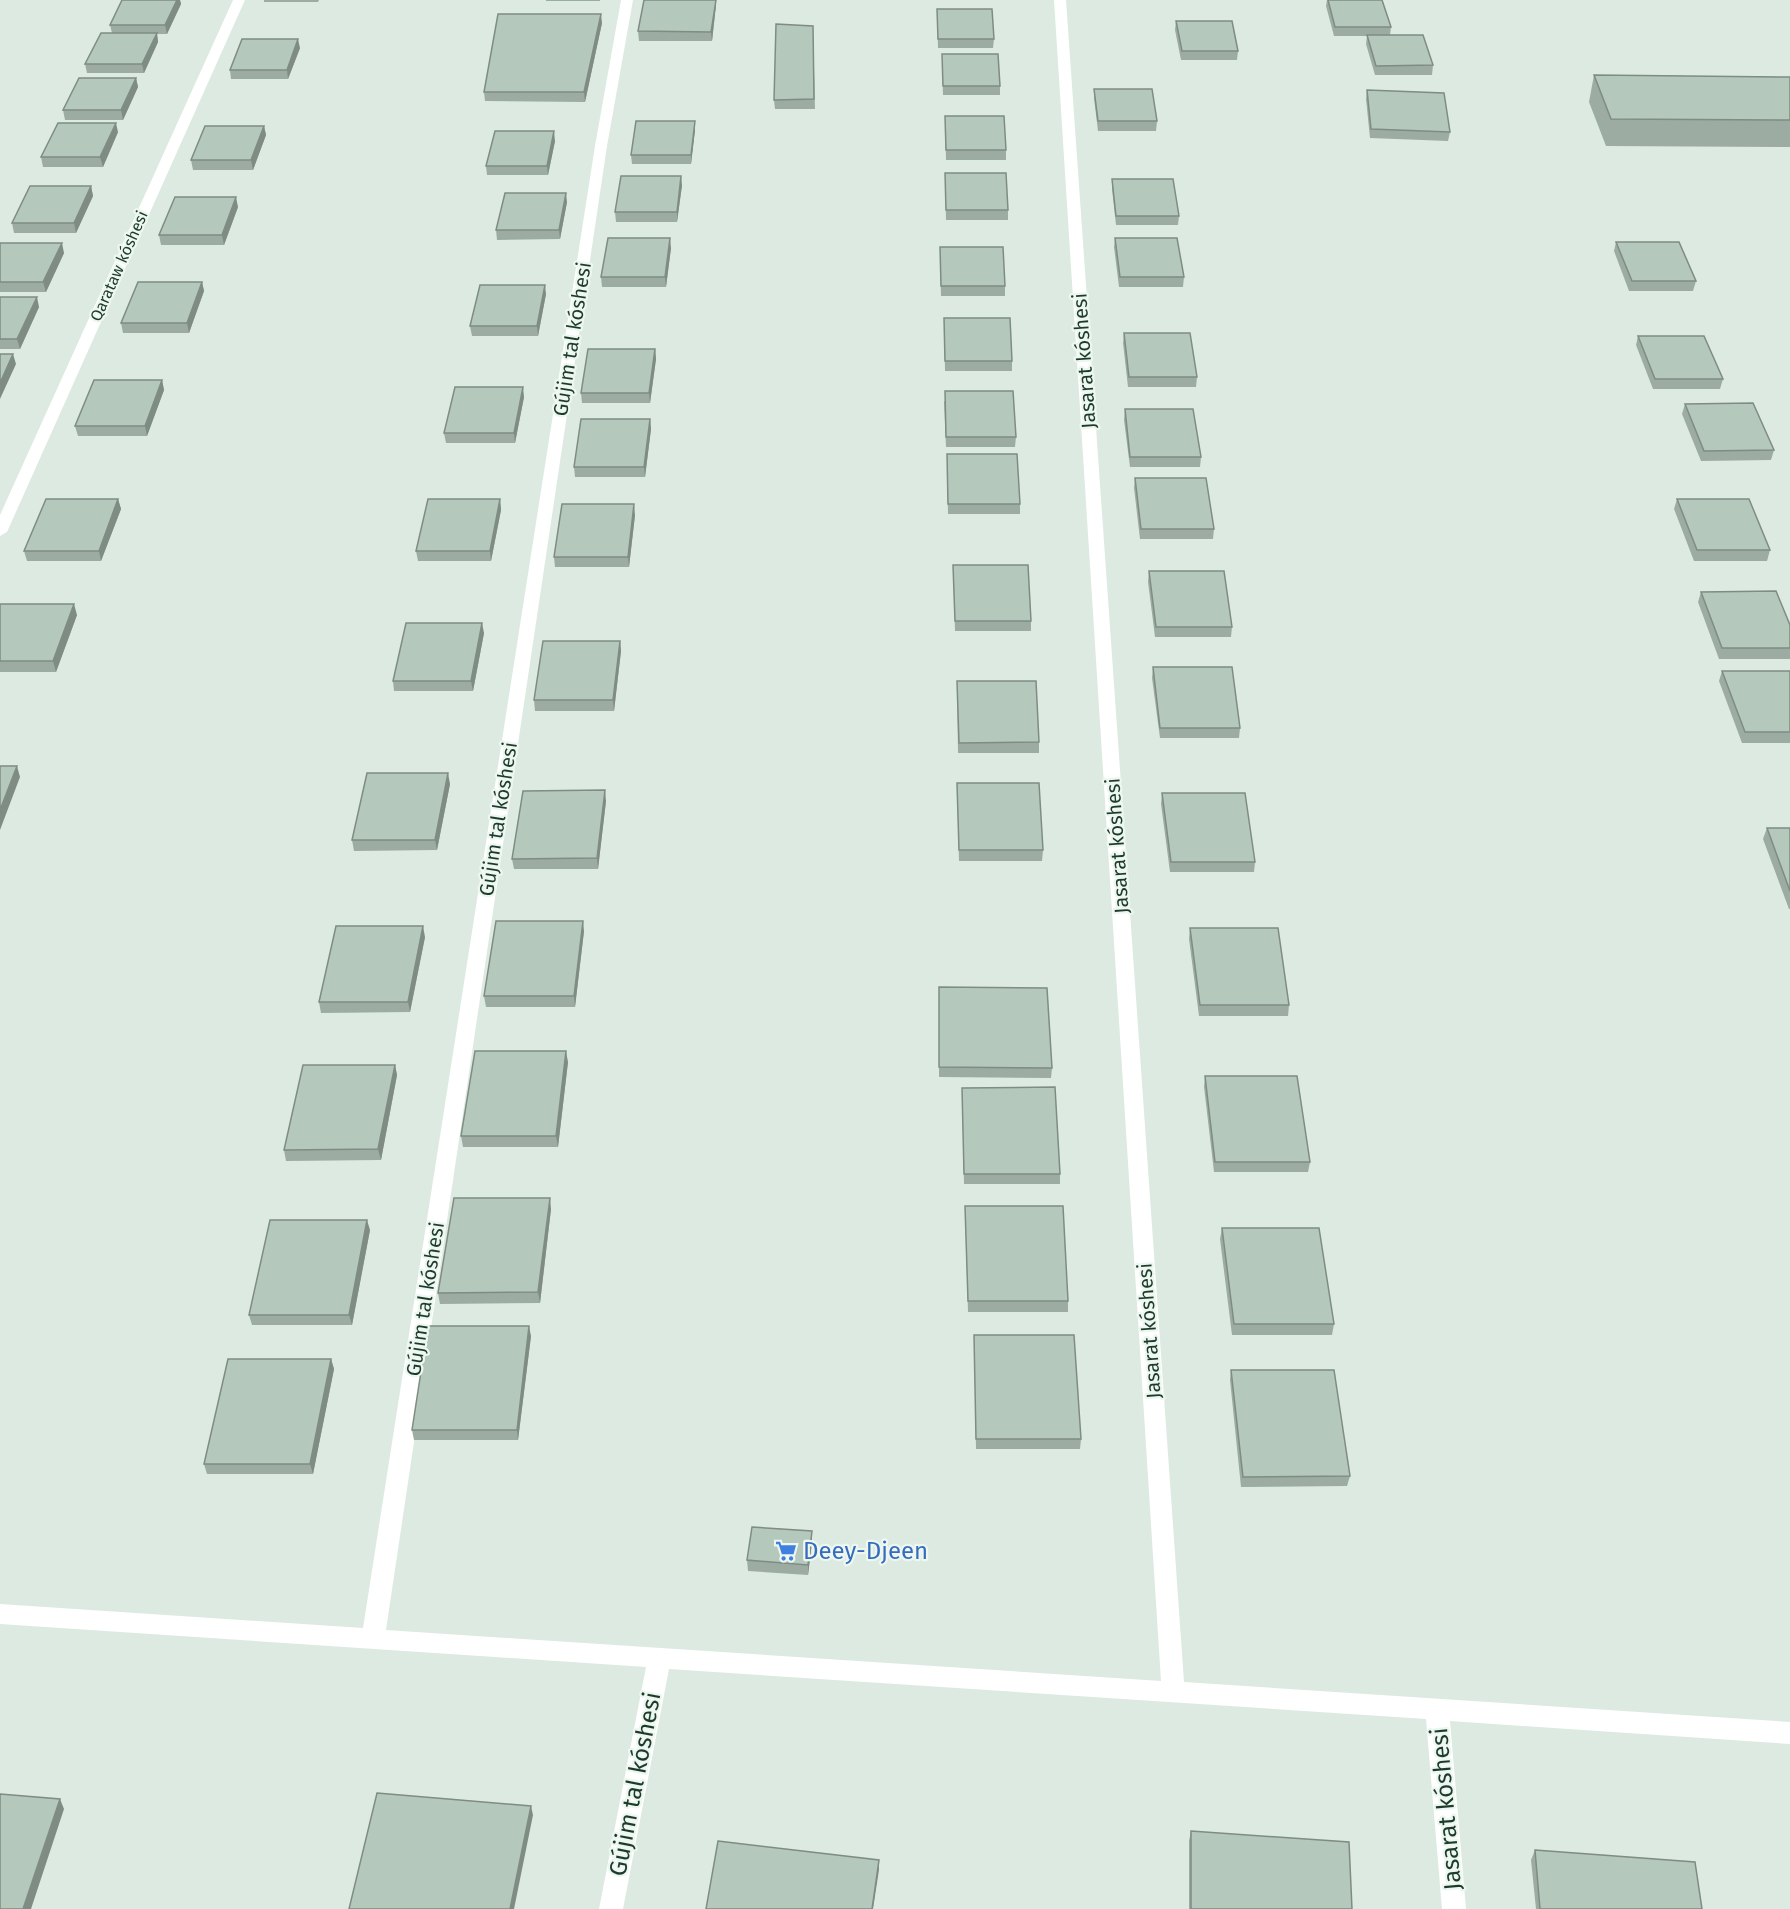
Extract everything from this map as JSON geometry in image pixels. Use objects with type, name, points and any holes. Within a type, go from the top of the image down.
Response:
[{"type":"street","name":"Qarataw kóshesi","points":[[0,532],[239,0]]},
{"type":"street","name":"Gújim tal kóshesi","points":[[373,1639],[601,146],[627,0]]},
{"type":"street","name":"Jasarat kóshesi","points":[[1060,0],[1173,1691]]},
{"type":"street","points":[[0,1614],[1790,1733]]},
{"type":"street","name":"Gújim tal kóshesi","points":[[610,1909],[658,1658]]},
{"type":"street","name":"Jasarat kóshesi","points":[[1437,1710],[1454,1909]]},
{"type":"building","points":[[122,0],[177,0],[165,25],[110,25]]},
{"type":"building","points":[[644,0],[716,0],[711,32],[638,31]]},
{"type":"building","points":[[1328,0],[1382,0],[1391,27],[1335,27]]},
{"type":"building","points":[[937,9],[992,9],[994,39],[938,39]]},
{"type":"building","points":[[498,14],[601,14],[584,92],[484,92]]},
{"type":"building","points":[[1176,21],[1232,21],[1238,51],[1182,51]]},
{"type":"building","points":[[776,24],[813,26],[814,99],[774,100]]},
{"type":"building","points":[[101,33],[157,33],[142,64],[85,64]]},
{"type":"building","points":[[1367,35],[1423,35],[1433,65],[1376,66]]},
{"type":"building","points":[[242,39],[298,39],[287,70],[230,70]]},
{"type":"building","points":[[942,54],[998,54],[1000,86],[943,86]]},
{"type":"building","points":[[1594,75],[1790,77],[1790,120],[1611,119]]},
{"type":"building","points":[[79,78],[136,78],[121,110],[63,110]]},
{"type":"building","points":[[1094,89],[1152,89],[1157,121],[1098,121]]},
{"type":"building","points":[[1367,90],[1444,93],[1450,132],[1371,129]]},
{"type":"building","points":[[945,116],[1004,116],[1006,150],[946,150]]},
{"type":"building","points":[[636,121],[695,121],[691,155],[631,155]]},
{"type":"building","points":[[58,123],[116,123],[100,157],[41,157]]},
{"type":"building","points":[[205,126],[264,126],[251,160],[191,160]]},
{"type":"building","points":[[495,131],[554,131],[547,166],[486,166]]},
{"type":"building","points":[[945,173],[1006,173],[1008,210],[946,210]]},
{"type":"building","points":[[621,176],[681,176],[677,212],[615,212]]},
{"type":"building","points":[[1112,179],[1173,179],[1179,216],[1116,216]]},
{"type":"building","points":[[30,186],[91,186],[74,223],[12,223]]},
{"type":"building","points":[[505,193],[566,193],[559,230],[496,230]]},
{"type":"building","points":[[175,197],[236,197],[222,235],[159,235]]},
{"type":"building","points":[[608,238],[670,238],[665,277],[601,277]]},
{"type":"building","points":[[1115,238],[1177,238],[1184,277],[1120,277]]},
{"type":"building","points":[[1616,242],[1679,242],[1696,281],[1632,281]]},
{"type":"building","points":[[0,243],[62,243],[43,282],[0,282]]},
{"type":"building","points":[[940,247],[1003,247],[1005,286],[941,286]]},
{"type":"building","points":[[138,282],[202,282],[187,323],[121,323]]},
{"type":"building","points":[[480,285],[545,285],[537,326],[470,326]]},
{"type":"building","points":[[0,297],[37,297],[17,339],[0,339]]},
{"type":"building","points":[[944,318],[1010,318],[1012,361],[945,361]]},
{"type":"building","points":[[1124,333],[1190,333],[1197,377],[1129,377]]},
{"type":"building","points":[[1638,336],[1704,336],[1723,379],[1655,379]]},
{"type":"building","points":[[588,349],[655,349],[649,393],[581,393]]},
{"type":"building","points":[[0,354],[13,354],[0,383]]},
{"type":"building","points":[[94,380],[162,380],[145,426],[75,426]]},
{"type":"building","points":[[455,387],[523,387],[514,433],[444,433]]},
{"type":"building","points":[[945,391],[1013,391],[1016,437],[946,437]]},
{"type":"building","points":[[1753,403],[1774,450],[1704,451],[1685,404]]},
{"type":"building","points":[[1125,409],[1193,409],[1201,457],[1130,457]]},
{"type":"building","points":[[581,419],[650,419],[644,467],[574,467]]},
{"type":"building","points":[[947,454],[1017,454],[1020,504],[948,504]]},
{"type":"building","points":[[1135,478],[1206,478],[1214,529],[1141,529]]},
{"type":"building","points":[[46,499],[118,499],[99,551],[24,551]]},
{"type":"building","points":[[428,499],[500,499],[490,551],[416,551]]},
{"type":"building","points":[[1677,499],[1749,499],[1770,550],[1697,550]]},
{"type":"building","points":[[562,504],[634,504],[628,557],[554,557]]},
{"type":"building","points":[[953,565],[1028,565],[1031,621],[955,621]]},
{"type":"building","points":[[1149,571],[1224,571],[1232,627],[1156,627]]},
{"type":"building","points":[[1776,591],[1790,625],[1790,648],[1722,648],[1701,592]]},
{"type":"building","points":[[0,604],[74,604],[53,661],[0,661]]},
{"type":"building","points":[[406,623],[482,623],[471,681],[393,681]]},
{"type":"building","points":[[543,641],[620,641],[613,700],[534,700]]},
{"type":"building","points":[[1153,667],[1232,667],[1240,728],[1160,728]]},
{"type":"building","points":[[1722,671],[1790,671],[1790,732],[1745,732]]},
{"type":"building","points":[[957,681],[1036,681],[1039,742],[959,743]]},
{"type":"building","points":[[0,766],[17,766],[0,810]]},
{"type":"building","points":[[367,773],[448,773],[435,840],[352,840]]},
{"type":"building","points":[[957,783],[1039,783],[1043,850],[959,850]]},
{"type":"building","points":[[605,790],[597,858],[512,859],[523,791]]},
{"type":"building","points":[[1162,793],[1245,793],[1255,862],[1171,862]]},
{"type":"building","points":[[1767,828],[1790,828],[1790,891]]},
{"type":"building","points":[[496,921],[583,921],[574,996],[484,996]]},
{"type":"building","points":[[336,926],[423,926],[408,1002],[319,1002]]},
{"type":"building","points":[[1190,928],[1278,928],[1289,1005],[1200,1005]]},
{"type":"building","points":[[939,987],[1047,988],[1052,1068],[939,1067]]},
{"type":"building","points":[[475,1051],[566,1051],[556,1136],[461,1136]]},
{"type":"building","points":[[303,1065],[395,1065],[378,1149],[284,1150]]},
{"type":"building","points":[[1205,1076],[1297,1076],[1310,1162],[1215,1162]]},
{"type":"building","points":[[1055,1087],[1060,1174],[964,1174],[962,1088]]},
{"type":"building","points":[[454,1198],[550,1198],[538,1292],[438,1293]]},
{"type":"building","points":[[965,1206],[1063,1206],[1068,1301],[968,1301]]},
{"type":"building","points":[[270,1220],[367,1220],[349,1315],[249,1315]]},
{"type":"building","points":[[1222,1228],[1319,1228],[1334,1324],[1234,1324]]},
{"type":"building","points":[[428,1326],[529,1326],[517,1430],[412,1430]]},
{"type":"building","points":[[974,1335],[1074,1335],[1081,1439],[976,1439]]},
{"type":"building","points":[[228,1359],[331,1359],[310,1464],[204,1464]]},
{"type":"building","points":[[1231,1370],[1334,1370],[1350,1476],[1243,1477]]},
{"type":"building","points":[[752,1527],[812,1531],[808,1565],[747,1560]]},
{"type":"building","points":[[377,1793],[531,1806],[510,1909],[349,1909]]},
{"type":"building","points":[[0,1794],[60,1799],[23,1909],[0,1909]]},
{"type":"building","points":[[1191,1831],[1349,1842],[1352,1909],[1191,1909]]},
{"type":"building","points":[[718,1841],[879,1860],[872,1909],[706,1909]]},
{"type":"building","points":[[1535,1850],[1695,1862],[1702,1909],[1540,1909]]},
{"type":"place","name":"Deey-Djeen","points":[[786,1551]]}]
